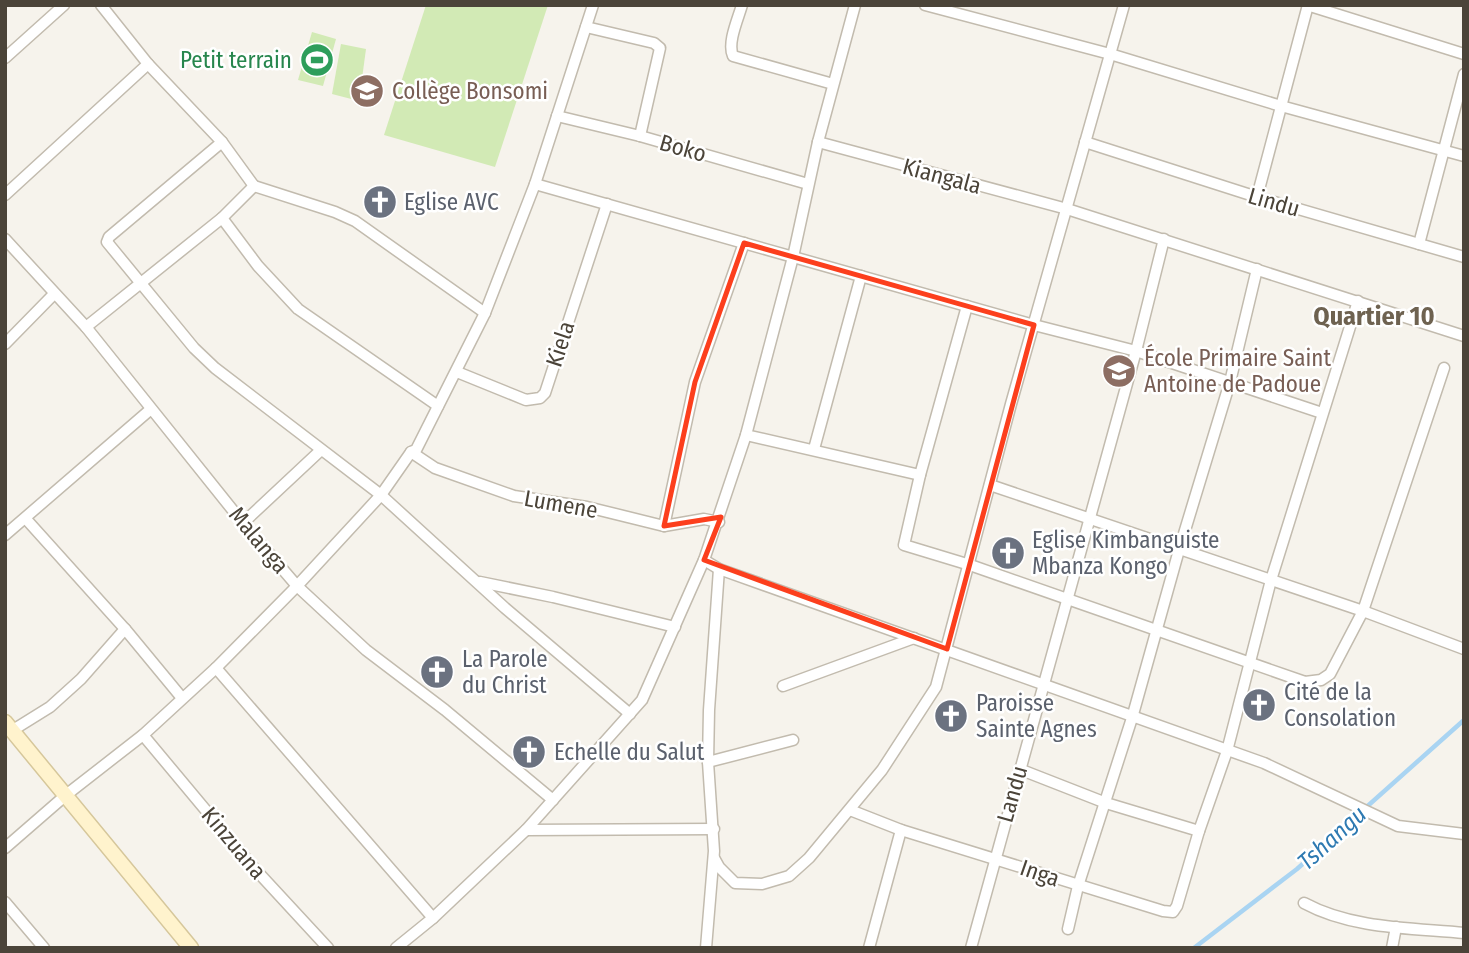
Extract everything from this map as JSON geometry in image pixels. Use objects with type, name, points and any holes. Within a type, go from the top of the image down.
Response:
[{"type":"street","points":[[5,58],[64,5]]},
{"type":"street","points":[[101,5],[148,64],[222,142],[254,186],[355,221],[485,313]]},
{"type":"street","points":[[5,848],[66,795],[143,735],[216,668],[382,495],[411,452],[416,450],[485,313],[535,184],[593,5]]},
{"type":"street","points":[[742,5],[731,45],[730,52],[733,56],[833,84]]},
{"type":"street","points":[[396,948],[433,918],[526,831],[642,700],[719,522],[746,435],[793,257],[818,142],[855,5]]},
{"type":"street","points":[[925,5],[1110,54],[1282,106],[1464,156]]},
{"type":"street","points":[[714,858],[735,883],[762,884],[789,876],[809,858],[882,770],[936,687],[1124,5]]},
{"type":"street","points":[[1257,197],[1307,5],[1464,54]]},
{"type":"street","points":[[586,27],[654,43],[660,48],[639,135]]},
{"type":"street","points":[[5,195],[148,64]]},
{"type":"street","points":[[1419,244],[1464,75]]},
{"type":"street","name":"Boko","points":[[557,116],[639,135],[808,184]]},
{"type":"street","points":[[222,142],[108,237],[107,242],[194,348],[215,368],[382,495],[477,582],[630,714]]},
{"type":"street","name":"Kiangala","points":[[818,142],[1066,209],[1464,336]]},
{"type":"street","name":"Lindu","points":[[1085,142],[1257,197],[1464,257]]},
{"type":"street","points":[[535,184],[1034,325],[1136,351],[1322,413]]},
{"type":"street","points":[[86,327],[222,218],[254,186]]},
{"type":"street","name":"Kiela","points":[[457,372],[526,400],[532,401],[545,393],[607,204]]},
{"type":"street","points":[[222,218],[258,266],[298,309],[438,406]]},
{"type":"street","name":"Malanga","points":[[5,239],[86,327],[297,586],[366,650],[445,710],[553,800]]},
{"type":"street","name":"Landu","points":[[971,948],[1136,351],[1164,239]]},
{"type":"street","points":[[664,526],[695,382],[744,243]]},
{"type":"street","points":[[1068,929],[1230,382],[1257,269]]},
{"type":"street","points":[[814,449],[861,276]]},
{"type":"street","points":[[5,344],[54,294]]},
{"type":"street","points":[[1019,769],[1106,803],[1199,831],[1227,751],[1271,580],[1359,301]]},
{"type":"street","points":[[967,306],[920,475],[904,545],[970,565],[1305,682],[1321,680],[1330,674],[1363,611],[1444,368]]},
{"type":"street","points":[[5,535],[151,409]]},
{"type":"street","points":[[746,435],[920,475]]},
{"type":"street","points":[[243,523],[321,450]]},
{"type":"street","name":"Lumene","points":[[411,452],[435,468],[514,496],[587,507],[664,526],[704,519],[719,522]]},
{"type":"street","points":[[990,485],[1363,611],[1464,649]]},
{"type":"street","points":[[26,519],[125,629],[182,698]]},
{"type":"street","points":[[704,560],[719,569],[1264,763],[1398,826],[1464,834]]},
{"type":"street","points":[[706,948],[714,858],[708,762],[709,710],[719,569]]},
{"type":"street","points":[[477,582],[553,597],[675,627]]},
{"type":"street","points":[[125,629],[81,679],[50,707],[9,726],[191,948]]},
{"type":"street","points":[[783,686],[914,638]]},
{"type":"street","points":[[216,668],[433,918]]},
{"type":"street","name":"Kinzuana","points":[[143,735],[254,868],[328,948]]},
{"type":"street","points":[[708,762],[793,740]]},
{"type":"street","name":"Inga","points":[[850,810],[901,830],[1079,886],[1173,912],[1199,831]]},
{"type":"street","points":[[526,831],[714,829]]},
{"type":"street","points":[[869,948],[901,830]]},
{"type":"street","points":[[5,901],[44,948]]},
{"type":"street","points":[[1304,903],[1321,913],[1346,920],[1464,933]]},
{"type":"street","points":[[1392,948],[1396,927]]},
{"type":"highlighted area","points":[[744,243],[1034,325],[947,649],[704,560],[721,517],[664,526],[695,382]]},
{"type":"green space","points":[[426,5],[548,5],[495,167],[384,135]]},
{"type":"green space","name":"Petit terrain","points":[[312,32],[336,39],[323,86],[298,80]]},
{"type":"green space","points":[[341,44],[366,49],[359,101],[332,94]]},
{"type":"waterway","name":"Tshangu","points":[[1194,948],[1297,869],[1464,720]]},
{"type":"place","name":"Petit terrain","points":[[317,60]]},
{"type":"place","name":"Collège Bonsomi","points":[[367,91]]},
{"type":"place","name":"Eglise AVC","points":[[380,202]]},
{"type":"place","name":"École Primaire Saint Antoine de Padoue","points":[[1119,371]]},
{"type":"place","name":"Eglise Kimbanguiste Mbanza Kongo","points":[[1008,553]]},
{"type":"place","name":"La Parole du Christ","points":[[437,672]]},
{"type":"place","name":"Cité de la Consolation","points":[[1259,705]]},
{"type":"place","name":"Paroisse Sainte Agnes","points":[[951,716]]},
{"type":"place","name":"Echelle du Salut","points":[[529,752]]},
{"type":"district","name":"Quartier 10","points":[[1374,316]]}]
